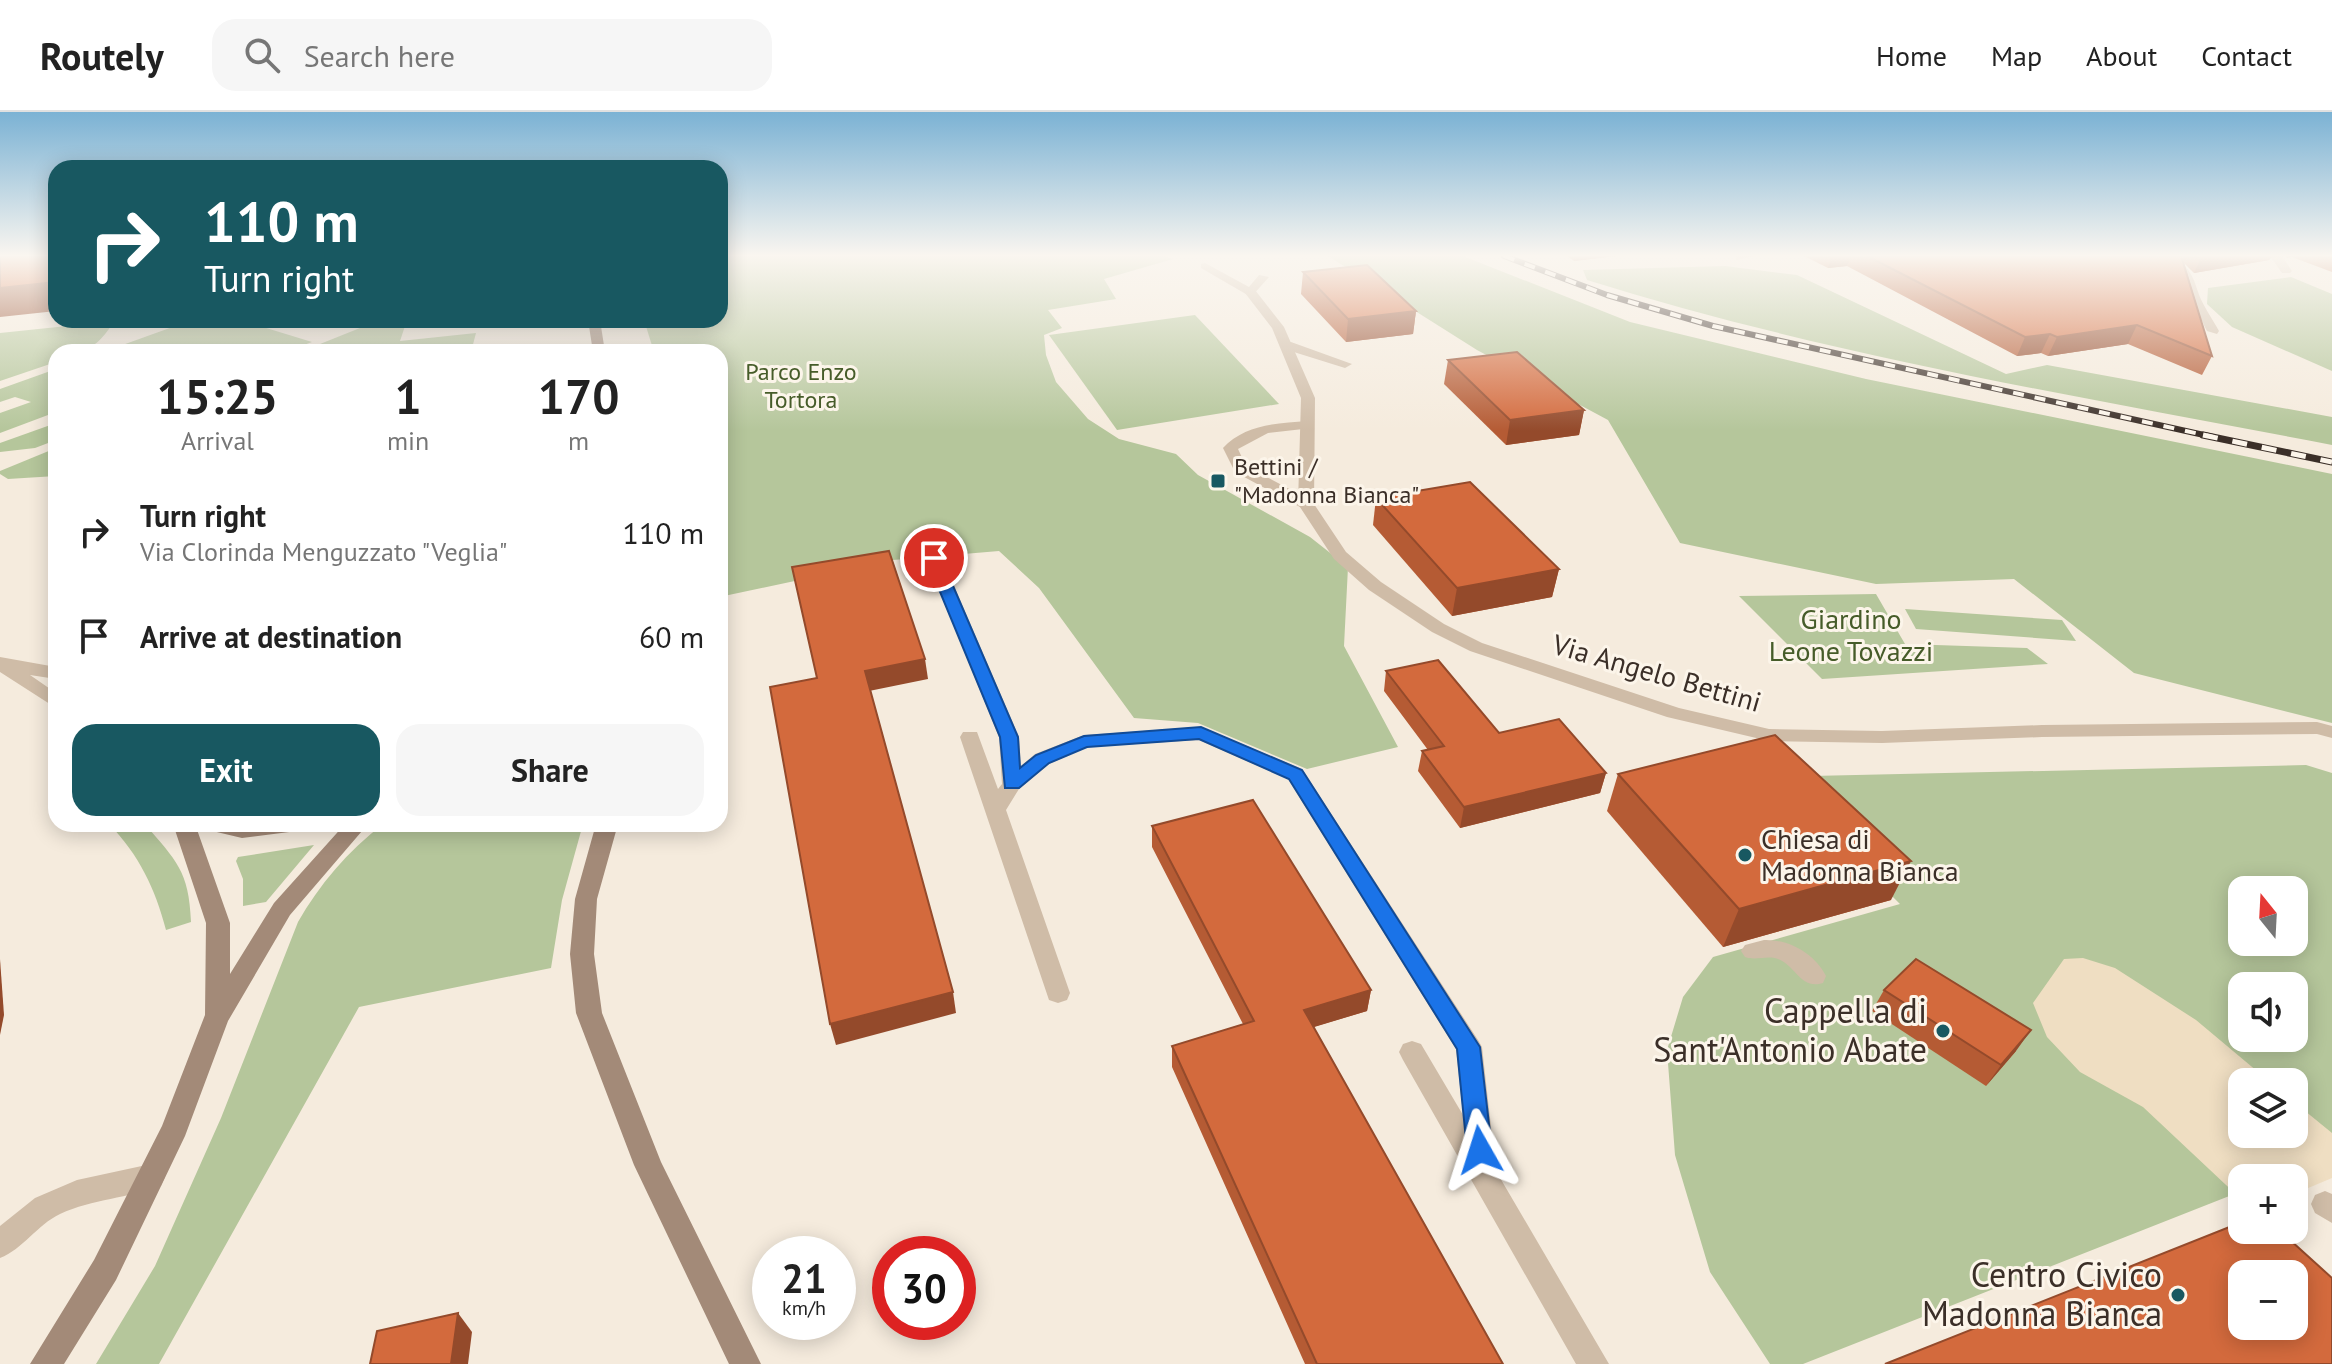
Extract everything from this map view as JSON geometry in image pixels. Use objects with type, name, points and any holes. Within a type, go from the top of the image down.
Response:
[{"type":"main road","points":[[187,832],[218,923],[216,1018]]},
{"type":"main road","points":[[46,1364],[105,1270],[151,1177],[175,1128],[216,1018],[282,909],[350,832]]},
{"type":"main road","points":[[605,832],[586,899],[582,954],[589,1013],[648,1165],[745,1364]]},
{"type":"street","points":[[1268,314],[1278,327],[1308,398],[1306,504],[1240,469],[1230,448],[1249,433],[1278,426],[1307,425]]},
{"type":"street","points":[[2204,314],[2213,331]]},
{"type":"street","points":[[1286,345],[1345,364]]},
{"type":"street","name":"Via Angelo Bettini","points":[[1306,504],[1340,555],[1375,586],[1438,628],[1476,647],[1674,713],[1759,732],[1882,737],[2151,729],[2317,728],[2332,732]]},
{"type":"street","points":[[934,558],[1009,737],[1012,784]]},
{"type":"street","points":[[3,665],[48,672]]},
{"type":"street","points":[[3,665],[48,696]]},
{"type":"street","points":[[996,809],[1012,784],[1042,759],[1084,741],[1201,733],[1295,774],[1469,1047],[1483,1176]]},
{"type":"street","points":[[970,737],[1058,993]]},
{"type":"street","points":[[1753,951],[1774,947],[1788,952],[1814,976]]},
{"type":"street","points":[[1412,1052],[1593,1364]]},
{"type":"street","points":[[0,1244],[45,1207],[87,1189],[151,1177]]},
{"type":"green space","name":"Parco Enzo Tortora","points":[[728,314],[1051,314],[1062,328],[1044,335],[1046,355],[1056,382],[1088,419],[1119,439],[1176,454],[1198,475],[1310,537],[1348,567],[1344,646],[1398,747],[1307,769],[1198,723],[1134,718],[1039,588],[999,551],[893,560],[728,595],[728,344],[652,344],[646,328],[728,328]]},
{"type":"green space","points":[[1421,314],[1611,314],[1630,322],[1866,379],[2332,474],[2332,723],[2134,673],[2014,579],[1876,584],[1680,543],[1608,420],[1477,350]]},
{"type":"green space","points":[[1707,314],[1880,314],[2006,374],[2047,365],[2332,417],[2332,445],[2050,392]]},
{"type":"green space","points":[[2218,314],[2332,314],[2332,371],[2232,327]]},
{"type":"green space","points":[[1195,315],[1279,404],[1117,430],[1049,335]]},
{"type":"green space","points":[[48,328],[109,328],[96,344],[48,344],[48,365],[0,381],[0,333]]},
{"type":"green space","points":[[170,328],[266,328],[312,342],[307,344],[125,344]]},
{"type":"green space","points":[[360,328],[404,328],[400,341],[476,333],[473,344],[320,344]]},
{"type":"green space","points":[[48,372],[48,415],[0,433],[0,413],[31,402],[15,397],[0,402],[0,389]]},
{"type":"green space","points":[[48,426],[48,443],[35,448],[0,452],[0,443]]},
{"type":"green space","points":[[48,451],[48,476],[8,479],[0,471]]},
{"type":"green space","name":"Giardino Leone Tovazzi","points":[[1876,594],[1905,644],[2027,648],[2048,664],[1822,679],[1739,596]]},
{"type":"green space","points":[[1905,609],[2062,620],[2076,641],[1916,629]]},
{"type":"green space","points":[[2306,765],[2332,773],[2332,1155],[2297,1164],[2228,1164],[2228,1197],[1803,1364],[1770,1364],[1710,1272],[1675,1155],[1667,1050],[1683,997],[1713,957],[1900,904],[1772,777]]},
{"type":"green space","points":[[116,832],[152,832],[184,878],[191,922],[166,930],[145,873]]},
{"type":"green space","points":[[374,832],[581,832],[562,900],[551,968],[359,1007],[159,1364],[96,1364],[155,1266],[221,1118],[298,922],[335,869]]},
{"type":"green space","points":[[314,845],[266,902],[243,906],[243,879],[236,861],[238,857]]},
{"type":"shaded area","points":[[2083,958],[2115,968],[2196,1020],[2228,1047],[2228,1052],[2234,1052],[2253,1068],[2228,1068],[2228,1148],[2308,1148],[2308,1113],[2332,1133],[2332,1178],[2308,1188],[2308,1164],[2228,1164],[2228,1187],[2143,1107],[2080,1072],[2047,1037],[2033,1003],[2064,959]]},
{"type":"building","points":[[1344,314],[1387,314],[1348,319]]},
{"type":"building","points":[[1981,314],[2199,314],[2212,356],[2137,325],[2057,337],[2050,334],[2025,337]]},
{"type":"building","points":[[1517,352],[1584,410],[1510,420],[1448,360]]},
{"type":"building","points":[[1470,482],[1559,569],[1457,588],[1376,498]]},
{"type":"building","points":[[889,551],[925,659],[865,671],[953,992],[830,1024],[770,687],[817,678],[792,567]]},
{"type":"building","points":[[1438,660],[1499,733],[1559,719],[1606,773],[1464,807],[1422,751],[1444,746],[1386,671]]},
{"type":"building","points":[[1775,735],[1911,861],[1739,909],[1618,774]]},
{"type":"building","points":[[1253,800],[1371,990],[1304,1010],[1503,1364],[1317,1364],[1172,1046],[1254,1021],[1152,826]]},
{"type":"building","points":[[1916,959],[2031,1030],[2001,1065],[1884,990]]},
{"type":"building","name":"Centro Civico Madonna Bianca","points":[[2228,1228],[2228,1244],[2294,1244],[2332,1278],[2332,1364],[1885,1364]]},
{"type":"building","points":[[458,1313],[451,1364],[370,1364],[377,1331]]},
{"type":"railway","points":[[1673,314],[1713,326],[2213,437]]},
{"type":"railway","points":[[2203,435],[2332,462]]},
{"type":"place","name":"Bettini / \"Madonna Bianca\"","points":[[1218,481]]},
{"type":"place","name":"Chiesa di Madonna Bianca","points":[[1745,855]]},
{"type":"place","name":"Cappella di Sant'Antonio Abate","points":[[1943,1031]]},
{"type":"place","name":"Centro Civico Madonna Bianca","points":[[2178,1295]]},
{"type":"route","points":[[934,558],[1009,737],[1012,784],[1042,759],[1084,741],[1201,733],[1295,774],[1469,1047],[1480,1150]]}]
